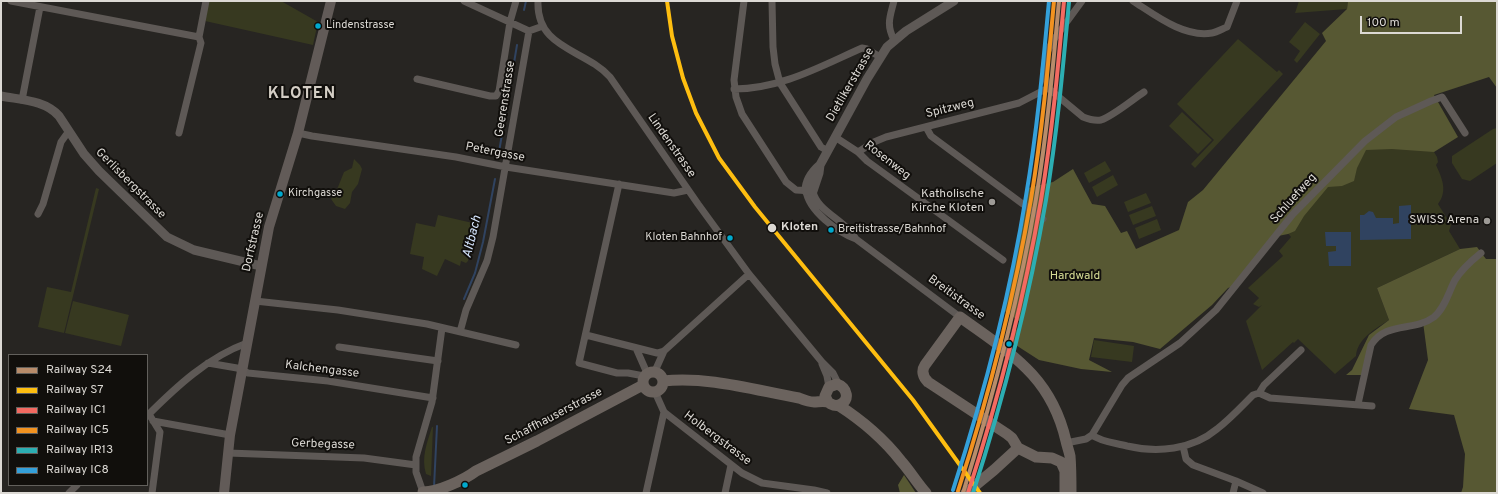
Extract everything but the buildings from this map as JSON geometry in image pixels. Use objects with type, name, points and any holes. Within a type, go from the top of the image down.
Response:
[{"type":"main road","name":"Dorfstrasse","points":[[224,493],[230,435],[269,228],[298,133],[331,1]]},
{"type":"main road","name":"Breitistrasse","points":[[960,317],[1008,352],[1037,379],[1049,395],[1060,417],[1070,456],[1071,493]]},
{"type":"main road","points":[[960,317],[925,365],[922,370],[924,377],[928,382],[965,407],[978,413],[1007,434],[1012,438],[1018,448],[1036,457],[1058,460],[1064,466],[1064,493]]},
{"type":"main road","points":[[660,375],[663,381],[662,386],[655,392],[649,391],[647,376],[660,375]]},
{"type":"main road","name":"Schaffhauserstrasse","points":[[429,489],[470,475],[537,441],[647,376]]},
{"type":"main road","points":[[663,381],[684,379],[703,380],[815,402],[832,394]]},
{"type":"main road","points":[[832,394],[843,402],[846,397],[860,419]]},
{"type":"main road","points":[[832,394],[884,441],[926,493]]},
{"type":"main road","points":[[1050,458],[1066,443]]},
{"type":"main road","points":[[966,493],[1018,448]]},
{"type":"street","points":[[11,1],[199,37]]},
{"type":"street","points":[[179,133],[201,43],[199,37],[206,1]]},
{"type":"street","points":[[464,1],[528,32],[543,26],[539,15],[538,1]]},
{"type":"street","points":[[417,79],[490,96],[496,96],[500,91],[510,22],[516,1]]},
{"type":"street","points":[[744,1],[734,80],[734,89],[737,101],[742,114],[786,182],[796,190],[809,191]]},
{"type":"street","points":[[772,1],[773,46],[775,64],[780,83],[821,147],[828,151]]},
{"type":"street","points":[[894,1],[888,22],[890,32],[894,40]]},
{"type":"street","name":"Dietlikerstrasse","points":[[809,191],[819,173],[820,165],[880,57],[894,40],[954,1]]},
{"type":"street","points":[[1082,1],[1052,42],[1046,55],[1044,70],[1048,88],[1083,117],[1100,120],[1111,116],[1144,92]]},
{"type":"street","points":[[1133,1],[1168,24],[1180,29],[1194,32],[1212,33],[1227,27],[1236,1]]},
{"type":"street","points":[[22,100],[40,6]]},
{"type":"street","name":"Lindenstrasse","points":[[543,26],[552,38],[560,45],[589,60],[606,72],[688,190],[749,274],[822,362],[833,373],[832,394]]},
{"type":"street","name":"Geerenstrasse","points":[[460,332],[466,310],[487,261],[493,237],[528,32]]},
{"type":"street","points":[[734,89],[756,88],[780,83],[862,48],[867,49],[880,57]]},
{"type":"street","name":"Spitzweg","points":[[858,152],[874,142],[886,137],[1019,103],[1048,88]]},
{"type":"street","name":"Gerlisbergstrasse","points":[[1,96],[49,107],[59,116],[85,155],[104,177],[167,237],[194,250],[261,266]]},
{"type":"street","name":"Schluefweg","points":[[1092,435],[1122,385],[1128,378],[1180,343],[1216,310],[1293,214],[1365,141],[1396,117],[1442,97],[1465,133]]},
{"type":"street","points":[[926,127],[931,136],[1043,219]]},
{"type":"street","points":[[38,214],[43,204],[61,142],[70,132]]},
{"type":"street","name":"Petergasse","points":[[298,133],[674,193],[688,190]]},
{"type":"street","name":"Rosenweg","points":[[835,137],[858,152],[866,161],[1003,260]]},
{"type":"street","points":[[618,184],[579,363],[617,373],[647,376]]},
{"type":"street","name":"Breitistrasse","points":[[809,191],[820,205],[848,229],[856,239],[960,317]]},
{"type":"street","points":[[1358,404],[1372,345],[1377,337],[1394,328],[1426,321],[1434,316],[1442,306],[1462,270],[1469,262],[1481,254]]},
{"type":"street","points":[[647,376],[664,351],[749,274]]},
{"type":"street","points":[[255,301],[338,310],[427,324],[516,346]]},
{"type":"street","points":[[429,489],[416,472],[416,465],[418,450],[433,398],[442,328]]},
{"type":"street","points":[[586,335],[657,353],[664,351]]},
{"type":"street","points":[[152,493],[160,432],[148,415],[168,394],[208,363],[222,354],[248,343]]},
{"type":"street","points":[[339,348],[438,361]]},
{"type":"street","points":[[636,348],[647,376]]},
{"type":"street","points":[[1066,443],[1086,439],[1092,435],[1096,438],[1152,450],[1183,446],[1201,439],[1216,430],[1253,396],[1260,393],[1264,385],[1301,350]]},
{"type":"street","name":"Lindenstrasse","points":[[822,362],[832,394]]},
{"type":"street","name":"Kalchengasse","points":[[208,363],[248,372],[328,381],[433,398]]},
{"type":"street","name":"Holbergstrasse","points":[[655,392],[664,412],[742,473],[762,483],[827,493]]},
{"type":"street","points":[[1260,393],[1270,398],[1372,406]]},
{"type":"street","points":[[646,493],[664,412]]},
{"type":"street","points":[[153,421],[230,435]]},
{"type":"street","points":[[1183,446],[1186,459],[1189,462],[1263,493]]},
{"type":"street","name":"Gerbegasse","points":[[228,453],[364,458],[416,465]]},
{"type":"street","points":[[726,493],[731,465]]},
{"type":"street","points":[[1233,493],[1236,481]]},
{"type":"green space","points":[[209,1],[281,1],[318,22],[313,45],[205,21]]},
{"type":"green space","points":[[1299,1],[1348,1],[1347,9],[1295,13]]},
{"type":"green space","name":"Hardwald","points":[[1348,1],[1497,1],[1497,88],[1489,77],[1434,95],[1458,137],[1434,152],[1392,149],[1366,150],[1357,168],[1354,181],[1342,186],[1328,187],[1304,216],[1295,231],[1273,237],[1231,287],[1228,288],[1212,305],[1160,349],[1133,342],[1094,338],[1089,360],[1112,372],[1081,369],[1039,360],[1008,340],[1022,323],[1003,310],[1028,188],[1053,182],[1073,169],[1092,204],[1105,206],[1121,233],[1127,231],[1136,249],[1179,230],[1188,202],[1203,190],[1326,41],[1322,33],[1347,9]]},
{"type":"green space","points":[[1305,22],[1320,34],[1297,63],[1294,60],[1300,51],[1289,42]]},
{"type":"green space","points":[[1238,39],[1277,72],[1279,70],[1283,74],[1195,168],[1191,164],[1214,140],[1177,104]]},
{"type":"green space","points":[[1182,112],[1212,140],[1198,154],[1169,126]]},
{"type":"green space","points":[[1497,128],[1497,163],[1470,181],[1462,179],[1452,163],[1452,156],[1493,129]]},
{"type":"green space","points":[[1428,142],[1437,157],[1438,162],[1436,165],[1443,184],[1443,194],[1438,204],[1451,225],[1449,231],[1460,249],[1377,288],[1389,320],[1363,340],[1357,350],[1356,356],[1335,374],[1298,339],[1262,370],[1246,321],[1262,305],[1259,307],[1253,304],[1259,298],[1248,288],[1283,256],[1279,251],[1291,237],[1286,231],[1360,150]]},
{"type":"green space","points":[[354,159],[362,169],[358,184],[352,192],[350,203],[345,209],[336,206],[331,199],[344,172],[352,168]]},
{"type":"green space","points":[[1105,161],[1111,171],[1089,183],[1084,173]]},
{"type":"green space","points":[[1113,175],[1118,185],[1097,197],[1092,187]]},
{"type":"green space","points":[[96,188],[99,189],[64,333],[38,327],[47,287],[71,292]]},
{"type":"green space","points":[[1146,193],[1151,203],[1128,212],[1124,202]]},
{"type":"green space","points":[[1152,206],[1156,216],[1133,225],[1129,215]]},
{"type":"green space","points":[[438,215],[477,224],[468,261],[466,263],[461,261],[460,266],[445,259],[437,276],[422,269],[424,257],[410,254],[416,223],[435,227]]},
{"type":"green space","points":[[1157,219],[1161,230],[1139,239],[1135,228]]},
{"type":"green space","points":[[1477,247],[1486,259],[1497,259],[1497,493],[1461,493],[1463,487],[1465,454],[1454,415],[1409,409],[1428,360],[1423,322],[1394,328],[1371,343],[1363,375],[1346,375],[1352,370],[1369,335],[1389,320],[1377,288],[1460,249]]},
{"type":"green space","points":[[73,301],[129,315],[121,346],[65,333]]},
{"type":"green space","points":[[1094,340],[1134,346],[1132,362],[1091,357]]},
{"type":"green space","points":[[432,427],[431,476],[426,474],[424,456]]},
{"type":"green space","points":[[904,475],[916,493],[900,493],[898,485]]},
{"type":"water","points":[[1411,205],[1411,239],[1360,240],[1360,215],[1364,215],[1369,211],[1373,212],[1376,218],[1393,218],[1393,224],[1399,223],[1399,206]]},
{"type":"water","points":[[1325,232],[1351,232],[1351,266],[1329,266],[1328,252],[1336,251],[1336,246],[1326,246]]},
{"type":"waterway","name":"Altbach","points":[[524,10],[526,1]]},
{"type":"waterway","name":"Altbach","points":[[499,152],[517,45]]},
{"type":"waterway","name":"Altbach","points":[[464,299],[475,273],[483,242],[495,179]]},
{"type":"waterway","name":"Altbach","points":[[434,487],[437,426]]},
{"type":"rail line","name":"S7","points":[[667,1],[672,36],[683,78],[696,113],[719,158],[755,207],[913,400],[980,493]]},
{"type":"rail line","name":"IC8","points":[[953,490],[986,381],[1020,233],[1037,123],[1049,1]]},
{"type":"rail line","name":"IC5","points":[[958,491],[990,383],[1017,273],[1031,199],[1042,125],[1054,1]]},
{"type":"rail line","name":"S24","points":[[963,493],[985,421],[1022,274],[1036,199],[1047,125],[1059,1]]},
{"type":"rail line","name":"IC1","points":[[968,493],[1010,348],[1027,274],[1041,200],[1052,126],[1064,1]]},
{"type":"rail line","name":"IR13","points":[[973,493],[1015,348],[1032,274],[1046,200],[1057,126],[1069,2]]},
{"type":"place","name":"Lindenstrasse","points":[[318,26]]},
{"type":"place","name":"Kirchgasse","points":[[280,194]]},
{"type":"place","name":"Katholische Kirche Kloten","points":[[992,202]]},
{"type":"place","name":"SWISS Arena","points":[[1487,221]]},
{"type":"place","name":"Kloten","points":[[772,228]]},
{"type":"place","name":"Breitistrasse/Bahnhof","points":[[831,230]]},
{"type":"place","name":"Kloten Bahnhof","points":[[730,238]]},
{"type":"district","name":"KLOTEN","points":[[302,95]]}]
